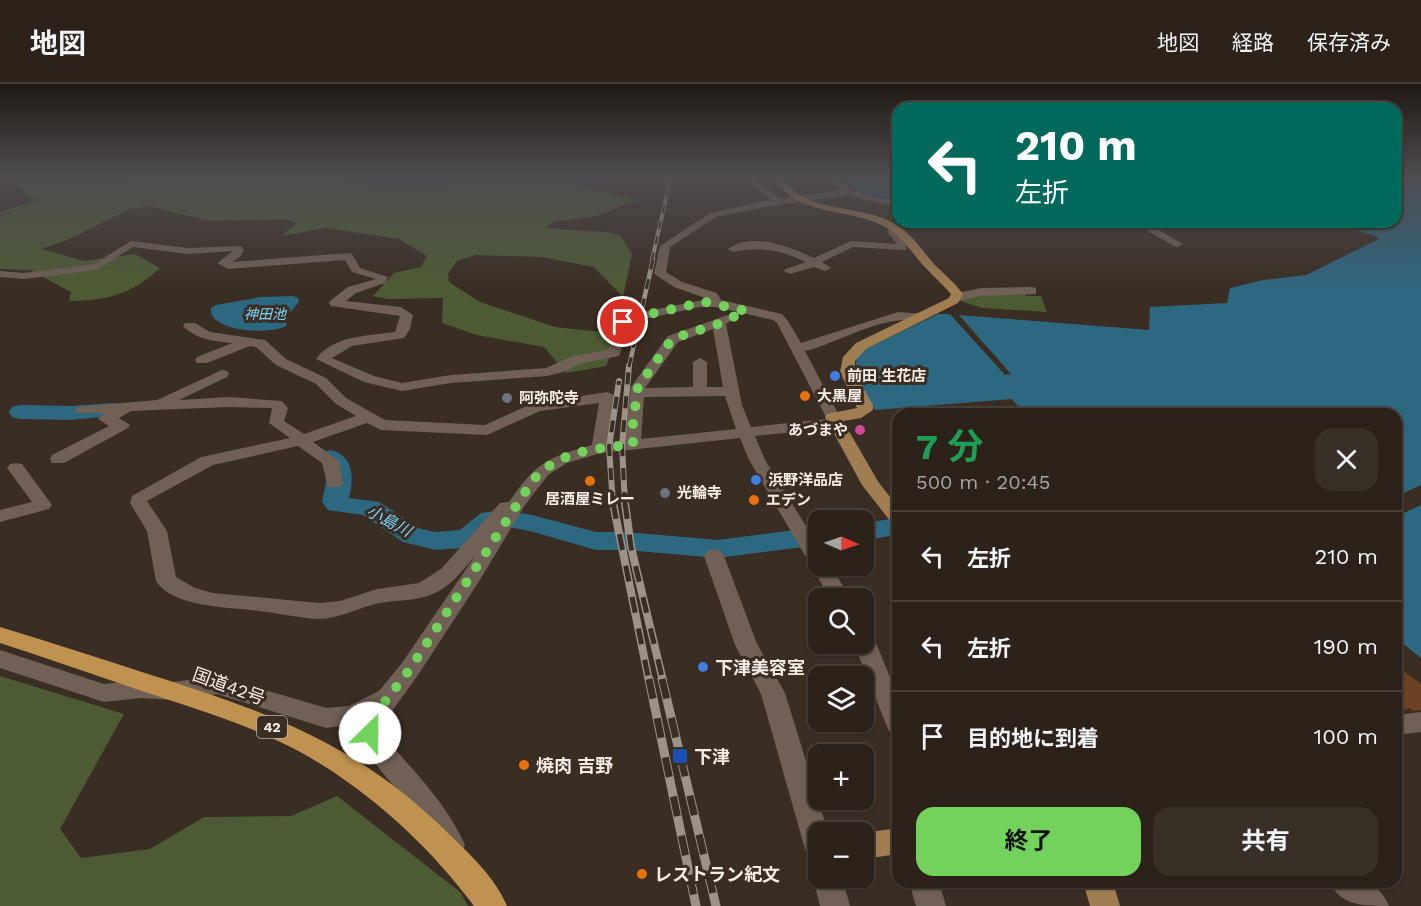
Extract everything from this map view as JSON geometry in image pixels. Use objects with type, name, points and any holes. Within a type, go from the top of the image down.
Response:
[{"type":"highway","name":"国道42号","points":[[0,634],[173,691],[270,726],[300,740],[355,772],[415,820],[467,872],[492,906]]},
{"type":"main road","points":[[864,214],[892,225]]},
{"type":"main road","points":[[892,511],[871,485],[834,420],[865,410],[865,405],[847,372],[848,360],[861,346],[957,297],[944,279],[931,268],[898,228]]},
{"type":"main road","points":[[874,845],[892,842]]},
{"type":"main road","points":[[1100,888],[1105,906]]},
{"type":"street","points":[[716,303],[713,296],[694,291],[660,273],[665,246],[671,240],[717,214]]},
{"type":"street","points":[[790,271],[813,266],[851,244],[902,248],[902,242],[892,231],[898,228]]},
{"type":"street","points":[[1148,228],[1178,244]]},
{"type":"street","points":[[0,274],[24,276],[97,267],[132,244],[188,251],[237,248],[239,250],[237,254],[223,263],[228,266],[348,256],[356,270],[382,277],[381,281],[352,290],[335,303],[401,311],[407,315],[406,323],[399,334],[347,343],[334,349],[323,359],[369,379],[402,387],[452,379],[553,370],[578,359],[614,353],[623,322],[627,319],[700,303],[716,303],[777,316],[782,321],[834,420],[747,433],[600,448],[573,454],[552,464],[533,480],[471,578],[374,716],[370,725],[374,742],[429,808],[467,872]]},
{"type":"street","points":[[733,249],[750,245],[770,246],[792,251],[813,266]]},
{"type":"street","points":[[957,297],[981,292],[1032,291]]},
{"type":"street","points":[[633,445],[633,423],[638,387],[672,339],[718,324],[746,311]]},
{"type":"street","points":[[798,348],[822,342],[875,322],[911,315],[920,317]]},
{"type":"street","points":[[718,324],[734,405],[757,460],[808,544]]},
{"type":"street","points":[[190,326],[206,336],[257,342],[287,366],[321,381],[340,401],[366,418],[386,426],[487,430],[536,407],[607,397],[600,448]]},
{"type":"street","points":[[202,360],[249,342]]},
{"type":"street","points":[[700,362],[700,392]]},
{"type":"street","points":[[155,405],[222,374]]},
{"type":"street","points":[[637,393],[731,391]]},
{"type":"street","points":[[83,410],[228,402],[277,404],[280,408],[277,423],[332,464],[334,483]]},
{"type":"street","points":[[58,459],[122,425],[106,419],[129,406]]},
{"type":"street","points":[[366,418],[302,440],[207,461],[141,496],[139,503],[157,531],[166,581],[188,593],[213,600],[250,602],[319,611],[341,608],[377,596],[423,590],[448,574],[502,510],[518,503]]},
{"type":"street","points":[[0,516],[43,505],[16,468]]},
{"type":"street","points":[[714,556],[742,634],[773,693],[811,822]]},
{"type":"street","points":[[869,654],[892,709]]},
{"type":"street","points":[[0,659],[104,693],[141,689],[173,691],[217,684],[314,716],[340,719],[360,714],[394,690]]},
{"type":"street","points":[[1402,725],[1421,722]]},
{"type":"street","points":[[830,888],[835,906]]},
{"type":"street","points":[[926,888],[931,906]]},
{"type":"green space","points":[[0,214],[119,214],[67,240],[41,249],[84,261],[135,254],[160,268],[139,284],[118,294],[96,299],[69,301],[71,292],[30,270],[0,269]]},
{"type":"green space","points":[[183,214],[601,214],[552,222],[546,228],[620,235],[632,254],[623,297],[594,267],[542,257],[475,255],[457,261],[448,274],[449,282],[480,302],[555,327],[620,334],[606,366],[566,373],[544,347],[477,335],[442,323],[443,298],[387,299],[373,296],[394,273],[421,267],[427,256],[399,239],[326,228],[281,236],[296,224],[288,219],[210,221]]},
{"type":"green space","points":[[1023,293],[1027,296],[1041,296],[1047,312],[982,308],[958,300],[968,296]]},
{"type":"green space","points":[[0,676],[124,714],[60,829],[81,858],[150,849],[204,817],[291,816],[337,796],[460,892],[468,906],[0,906]]},
{"type":"water","points":[[1402,214],[1421,214],[1421,485],[1402,494],[1402,408],[996,408],[1018,406],[1012,399],[875,410],[854,374],[857,358],[864,350],[938,314],[950,314],[1005,375],[1011,374],[959,315],[1149,330],[1150,307],[1227,303],[1230,288],[1263,280],[1306,275],[1379,239],[1376,236],[1349,228],[1402,228]]},
{"type":"water","name":"神田池","points":[[293,296],[298,298],[299,302],[287,316],[286,326],[278,329],[255,331],[229,327],[213,316],[211,308],[216,305],[261,297]]},
{"type":"water","points":[[1421,505],[1421,658],[1402,643],[1402,514]]},
{"type":"building","points":[[1402,670],[1421,684],[1421,710],[1412,711],[1410,708],[1402,711]]},
{"type":"waterway","name":"小島川","points":[[20,412],[71,413],[113,410]]},
{"type":"waterway","name":"小島川","points":[[331,457],[339,467],[340,473],[335,502],[337,504],[370,508],[413,536],[436,541],[470,536],[490,519],[502,518],[532,523],[596,541],[626,541],[718,549],[808,537]]},
{"type":"waterway","name":"小島川","points":[[874,530],[892,527]]},
{"type":"railway","points":[[652,260],[662,214]]},
{"type":"railway","points":[[629,367],[653,259]]},
{"type":"railway","points":[[625,504],[622,446],[629,366]]},
{"type":"railway","points":[[613,504],[609,447],[619,381]]},
{"type":"railway","points":[[613,503],[649,681]]},
{"type":"railway","points":[[625,503],[631,547],[663,681]]},
{"type":"railway","points":[[649,679],[696,906]]},
{"type":"railway","points":[[662,679],[716,906]]},
{"type":"place","name":"前田 生花店","points":[[835,376]]},
{"type":"place","name":"大黒屋","points":[[805,396]]},
{"type":"place","name":"阿弥陀寺","points":[[507,398]]},
{"type":"place","name":"あづまや","points":[[860,430]]},
{"type":"place","name":"浜野洋品店","points":[[756,480]]},
{"type":"place","name":"居酒屋ミレー","points":[[590,481]]},
{"type":"place","name":"光輪寺","points":[[665,493]]},
{"type":"place","name":"エデン","points":[[754,500]]},
{"type":"place","name":"下津美容室","points":[[703,667]]},
{"type":"place","name":"下津","points":[[680,756]]},
{"type":"place","name":"焼肉 吉野","points":[[524,765]]},
{"type":"place","name":"レストラン紀文","points":[[642,874]]},
{"type":"route","points":[[370,733],[370,725],[374,716],[410,669],[533,480],[552,464],[573,454],[600,448],[633,445],[633,423],[638,387],[672,339],[718,324],[746,311],[705,302],[627,319],[623,322]]}]
